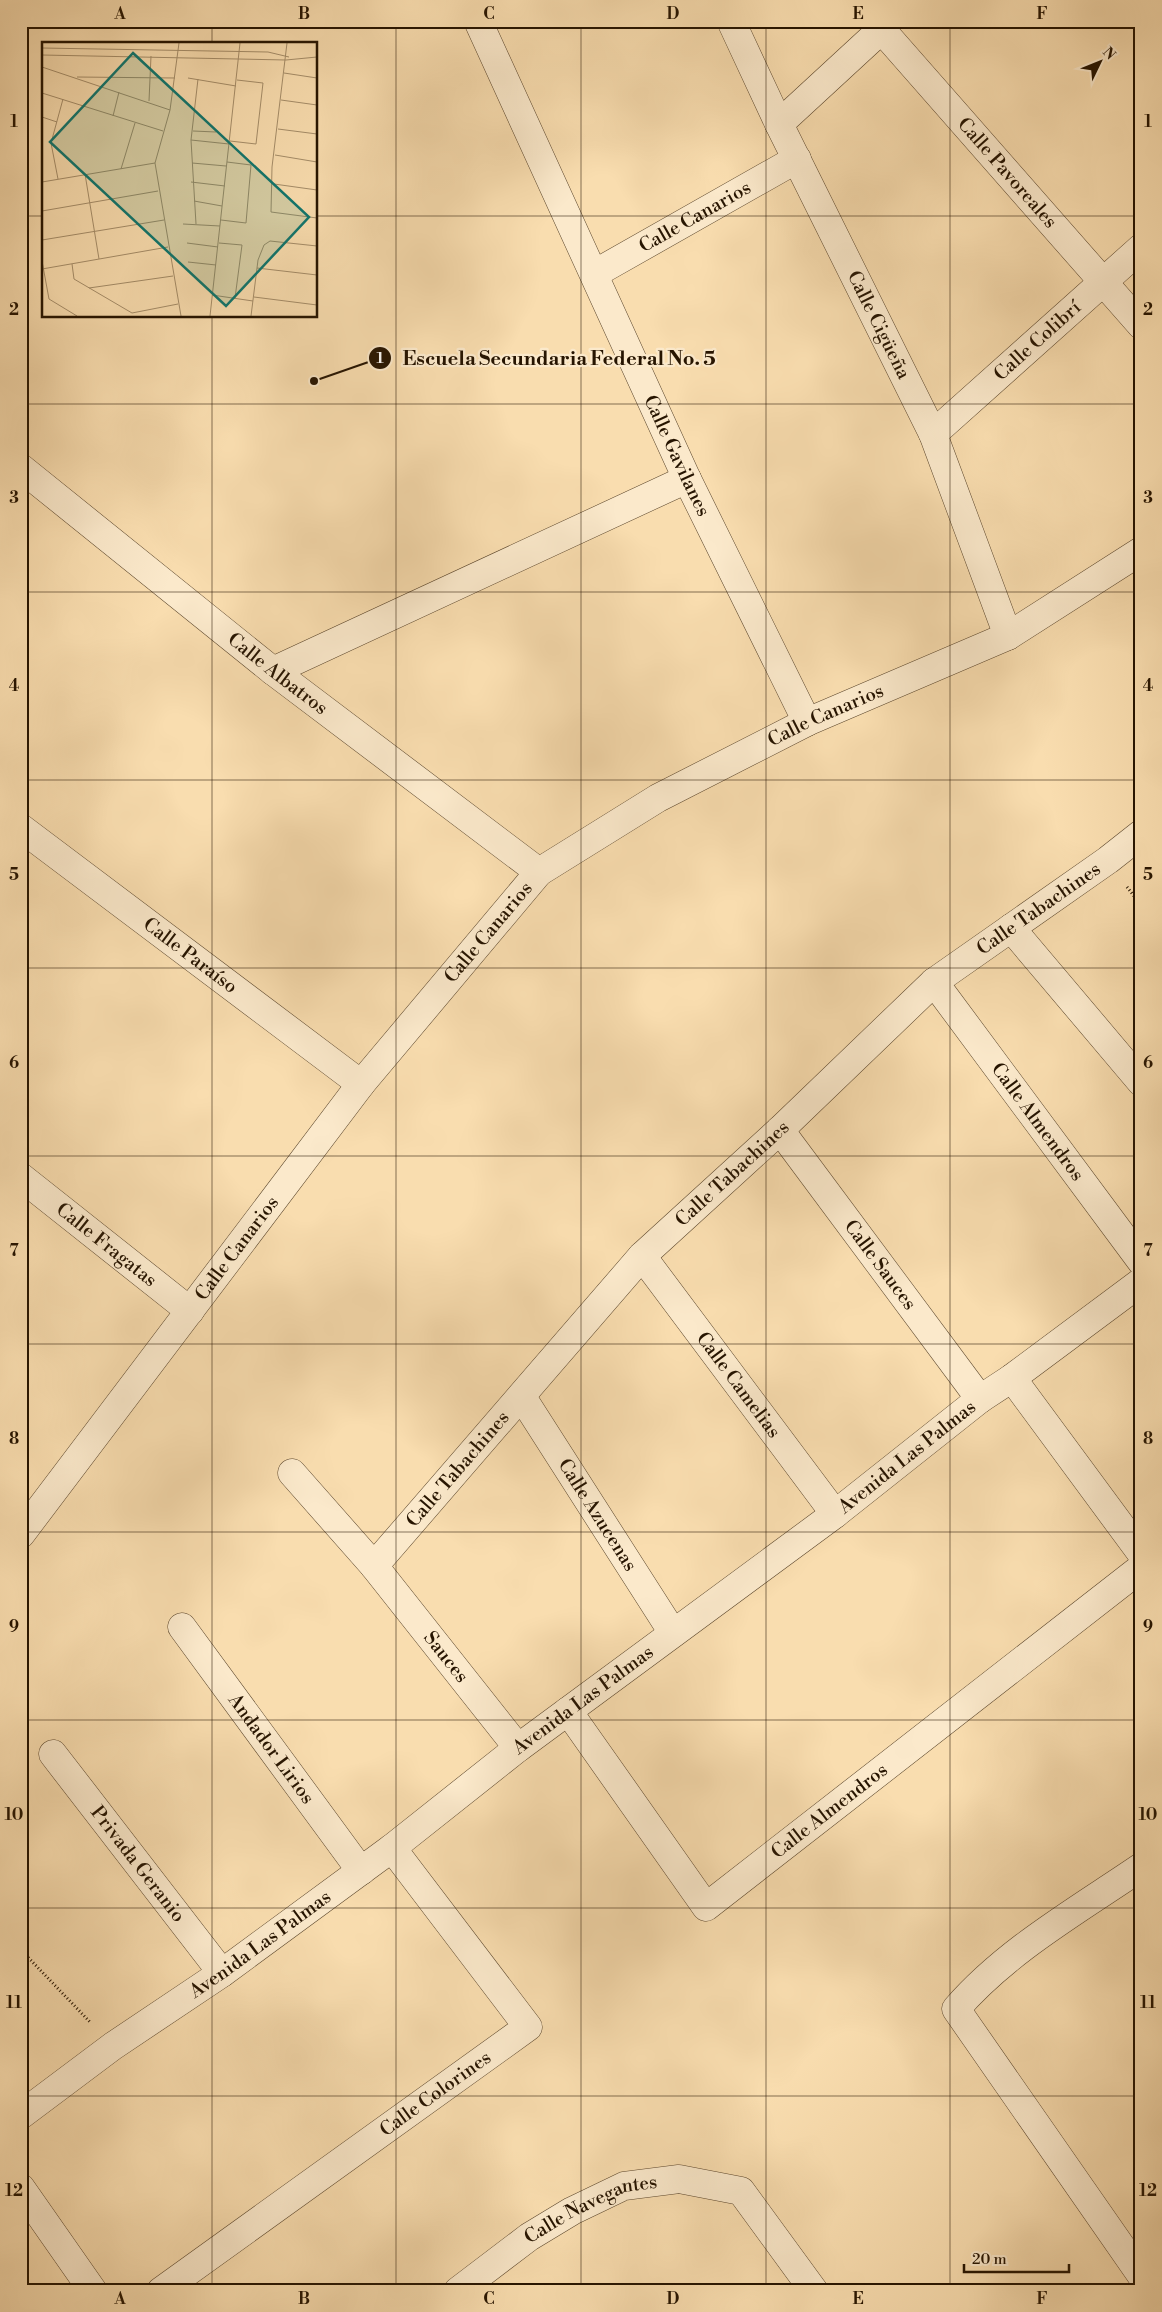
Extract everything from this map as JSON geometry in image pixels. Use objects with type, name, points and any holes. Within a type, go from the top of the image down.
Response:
[{"type":"street","name":"Calle Gavilanes","points":[[478,21],[687,479],[807,722]]},
{"type":"street","name":"Calle Cigüeña","points":[[731,21],[779,124],[933,434],[1008,636]]},
{"type":"street","points":[[779,124],[878,25]]},
{"type":"street","name":"Calle Pavoreales","points":[[878,25],[1141,326]]},
{"type":"street","name":"Calle Canarios","points":[[594,274],[797,159]]},
{"type":"street","name":"Calle Colibrí","points":[[933,434],[1141,248]]},
{"type":"street","name":"Calle Albatros","points":[[21,468],[273,671],[539,872]]},
{"type":"street","points":[[273,671],[687,479]]},
{"type":"street","name":"Calle Canarios","points":[[24,1523],[190,1311],[361,1084],[539,872],[658,798],[807,722],[1008,636],[1141,550]]},
{"type":"street","name":"Calle Paraíso","points":[[21,828],[361,1084]]},
{"type":"street","name":"Calle Tabachines","points":[[374,1566],[642,1256],[780,1130],[934,982],[1108,860],[1141,834]]},
{"type":"street","points":[[1011,928],[1141,1082]]},
{"type":"street","name":"Calle Almendros","points":[[934,982],[1141,1260]]},
{"type":"street","name":"Calle Sauces","points":[[780,1130],[980,1399]]},
{"type":"street","name":"Calle Fragatas","points":[[21,1177],[190,1311]]},
{"type":"street","name":"Calle Camelias","points":[[642,1256],[835,1514]]},
{"type":"street","name":"Avenida Las Palmas","points":[[21,2115],[113,2046],[222,1973],[392,1848],[518,1748],[835,1514],[980,1399],[1012,1378],[1141,1282]]},
{"type":"street","points":[[1012,1378],[1141,1553]]},
{"type":"street","name":"Calle Azucenas","points":[[522,1397],[673,1633]]},
{"type":"street","name":"Sauces","points":[[292,1473],[374,1566],[518,1748]]},
{"type":"street","name":"Calle Almendros","points":[[568,1711],[706,1907],[1141,1568]]},
{"type":"street","name":"Andador Lirios","points":[[182,1627],[361,1871]]},
{"type":"street","name":"Privada Geranio","points":[[52,1754],[222,1973]]},
{"type":"street","name":"Calle Colorines","points":[[161,2291],[528,2027],[392,1848]]},
{"type":"street","points":[[1141,1867],[1044,1934],[978,1984],[956,2009],[1141,2275]]},
{"type":"street","name":"Calle Navegantes","points":[[464,2289],[529,2237],[572,2211],[624,2186],[679,2179],[741,2191],[814,2291]]},
{"type":"street","points":[[21,2188],[93,2291]]},
{"type":"path","points":[[21,1950],[113,2046]]},
{"type":"place","name":"Escuela Secundaria Federal No. 5","points":[[314,381]]}]
